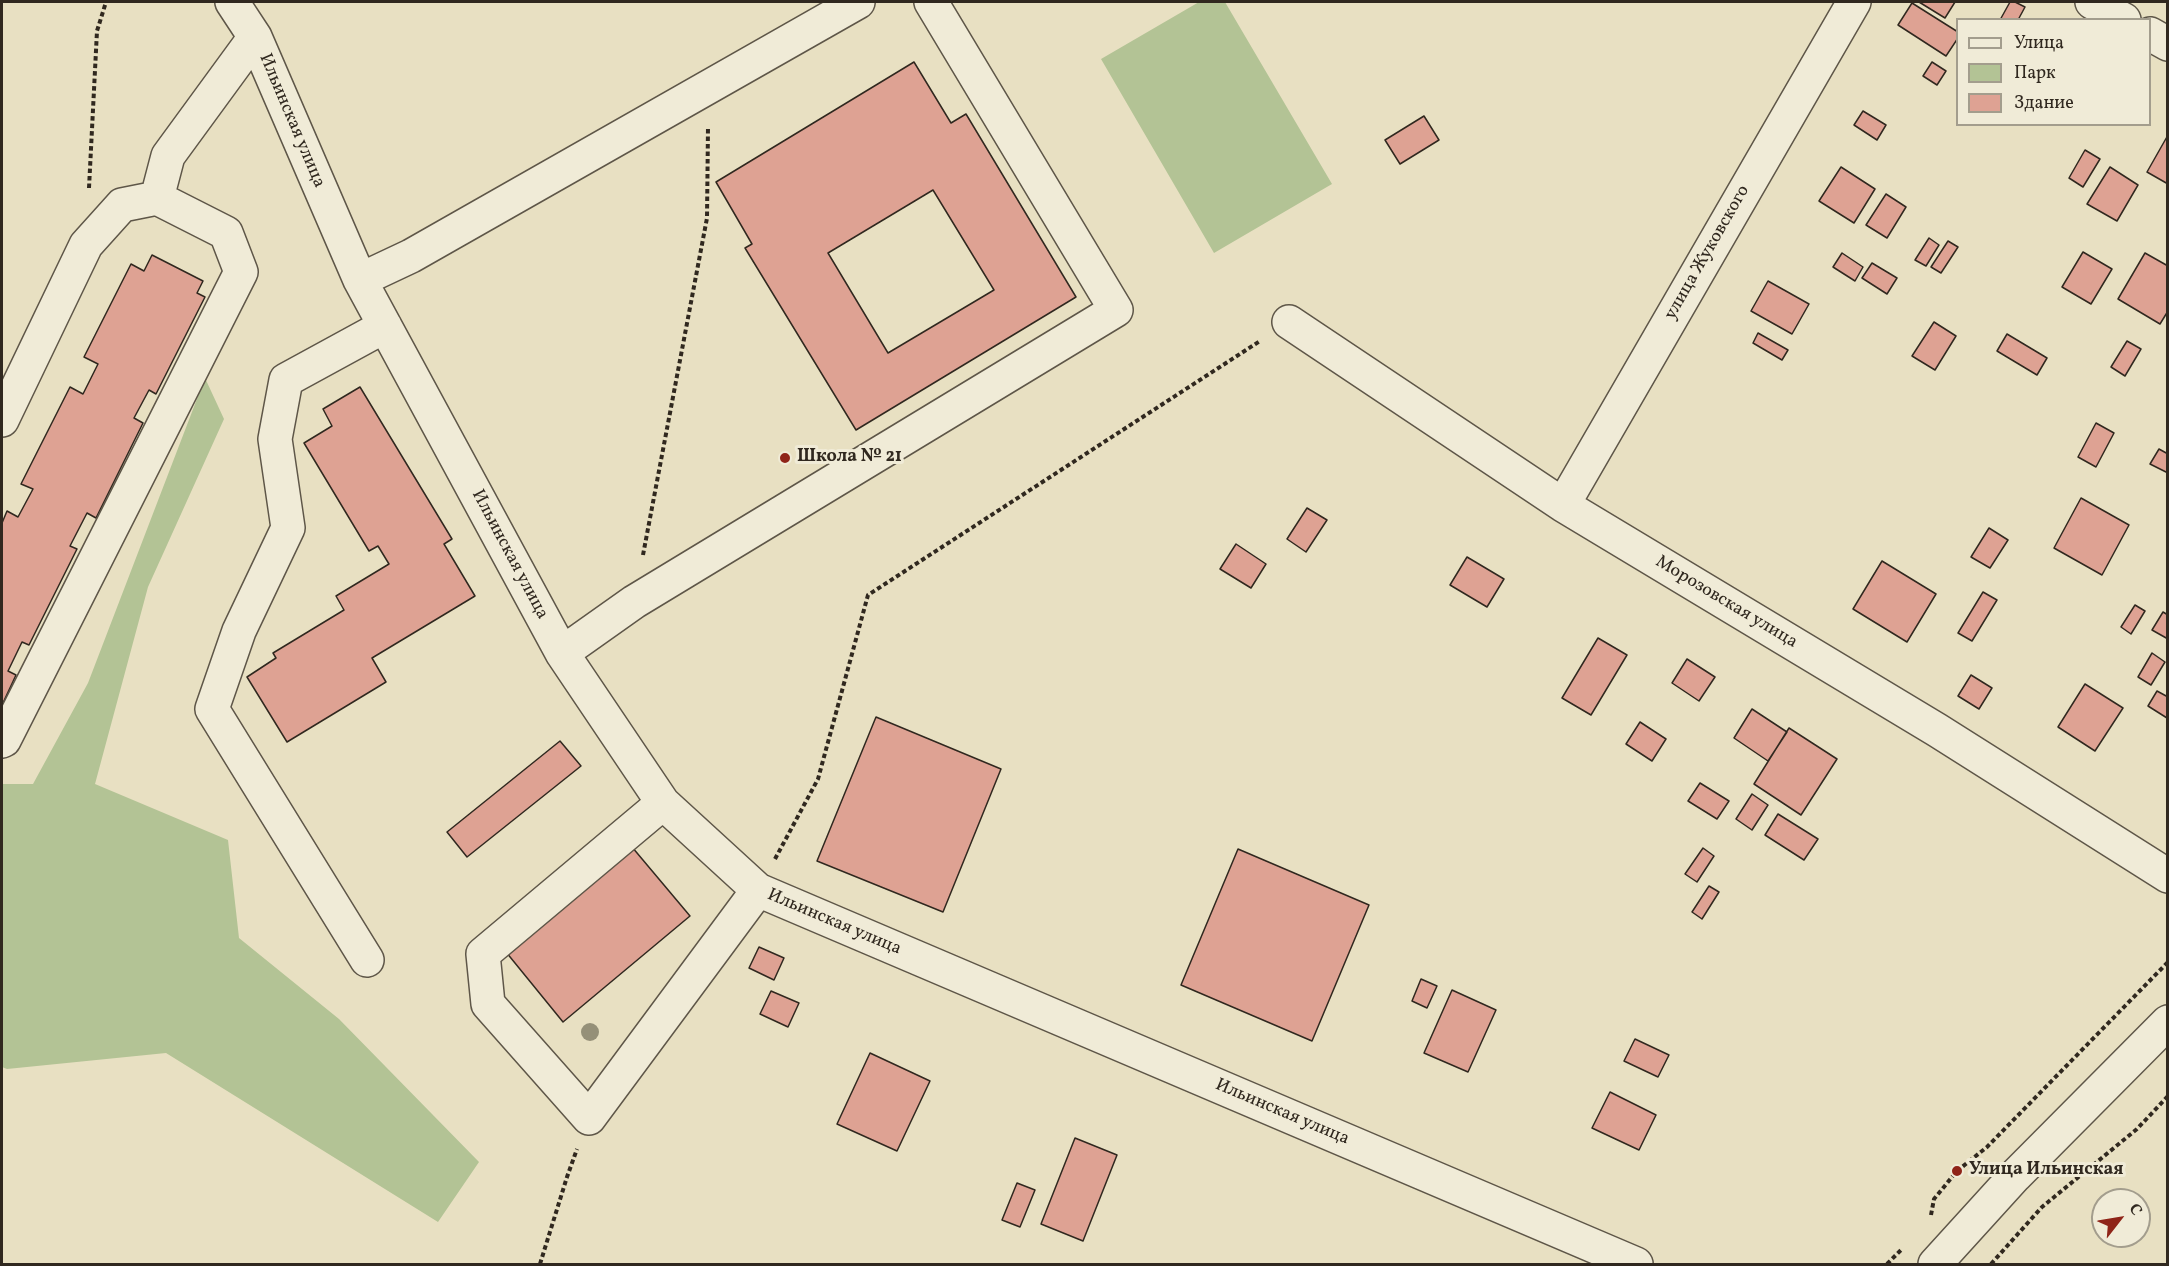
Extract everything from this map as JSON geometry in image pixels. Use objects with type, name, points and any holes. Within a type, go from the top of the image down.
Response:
[{"type":"street","name":"Ильинская улица","points":[[232,2],[255,37],[360,280],[562,653],[663,803],[758,890],[1636,1264]]},
{"type":"street","points":[[360,280],[411,256],[858,2]]},
{"type":"street","points":[[562,653],[634,602],[1116,310],[931,2]]},
{"type":"street","name":"улица Жуковского","points":[[1563,505],[1854,2]]},
{"type":"street","points":[[2092,2],[2120,18]]},
{"type":"street","points":[[2151,35],[2168,44]]},
{"type":"street","points":[[157,198],[168,156],[255,37]]},
{"type":"street","points":[[2,420],[87,245],[122,205],[157,198],[226,233],[241,272],[2,741]]},
{"type":"street","name":"Морозовская улица","points":[[1289,322],[1563,505],[1937,730],[2168,876]]},
{"type":"street","points":[[367,960],[212,709],[239,631],[288,528],[275,439],[286,380],[385,326]]},
{"type":"street","points":[[663,803],[483,954],[488,1004],[589,1118],[758,890]]},
{"type":"street","points":[[1935,1264],[2015,1176],[2168,1022]]},
{"type":"path","points":[[87,245],[97,31],[106,2]]},
{"type":"path","points":[[634,602],[708,218],[709,87]]},
{"type":"path","points":[[758,890],[818,779],[868,594],[1289,322]]},
{"type":"path","points":[[1930,1220],[1934,1198],[1957,1171],[1987,1147],[2168,962]]},
{"type":"path","points":[[1991,1264],[2042,1207],[2137,1129],[2168,1096]]},
{"type":"path","points":[[540,1264],[567,1177],[589,1118]]},
{"type":"path","points":[[1887,1264],[1909,1242]]},
{"type":"green space","points":[[1199,2],[1225,2],[1332,184],[1214,253],[1101,59]]},
{"type":"green space","points":[[205,378],[224,419],[148,587],[95,784],[228,840],[239,938],[339,1019],[479,1162],[438,1222],[166,1053],[7,1069],[2,1067],[2,784],[33,784],[88,683]]},
{"type":"building","points":[[1919,2],[1955,2],[1945,18]]},
{"type":"building","points":[[2010,2],[2025,7],[2019,18],[2001,18]]},
{"type":"building","points":[[1912,3],[1956,31],[1956,41],[1946,56],[1898,25]]},
{"type":"building","points":[[914,62],[951,123],[966,114],[1076,297],[856,430],[745,248],[752,244],[716,182]],"holes":[[[933,190],[994,290],[888,353],[828,253]]]},
{"type":"building","points":[[1932,62],[1946,71],[1937,85],[1923,76]]},
{"type":"building","points":[[1863,111],[1886,125],[1877,140],[1854,125]]},
{"type":"building","points":[[1424,116],[1439,140],[1400,164],[1385,140]]},
{"type":"building","points":[[2168,135],[2168,184],[2147,172]]},
{"type":"building","points":[[2085,150],[2100,159],[2083,187],[2069,178]]},
{"type":"building","points":[[1841,167],[1875,189],[1854,223],[1819,201]]},
{"type":"building","points":[[2110,167],[2138,185],[2117,221],[2087,204]]},
{"type":"building","points":[[1886,194],[1906,207],[1887,238],[1866,225]]},
{"type":"building","points":[[1929,238],[1939,245],[1926,266],[1915,260]]},
{"type":"building","points":[[1948,241],[1958,247],[1941,273],[1931,267]]},
{"type":"building","points":[[2083,252],[2112,269],[2091,304],[2062,287]]},
{"type":"building","points":[[1842,253],[1863,267],[1855,281],[1833,267]]},
{"type":"building","points":[[2145,253],[2168,266],[2168,311],[2160,324],[2118,299]]},
{"type":"building","points":[[152,255],[203,281],[197,293],[205,297],[156,394],[149,390],[134,418],[143,423],[96,518],[87,513],[70,546],[77,549],[29,645],[22,642],[8,671],[16,675],[2,705],[2,523],[7,511],[18,517],[33,489],[21,484],[70,387],[83,394],[98,364],[84,357],[131,264],[144,271]]},
{"type":"building","points":[[1872,263],[1897,278],[1887,294],[1862,278]]},
{"type":"building","points":[[1768,281],[1809,304],[1792,334],[1751,311]]},
{"type":"building","points":[[1934,322],[1956,336],[1935,370],[1912,356]]},
{"type":"building","points":[[1758,333],[1788,350],[1782,360],[1753,343]]},
{"type":"building","points":[[2007,334],[2047,358],[2037,375],[1997,351]]},
{"type":"building","points":[[2127,341],[2141,349],[2125,376],[2111,367]]},
{"type":"building","points":[[360,387],[452,539],[444,544],[475,596],[372,658],[386,682],[287,742],[247,677],[276,658],[273,653],[344,610],[336,596],[389,564],[378,546],[369,551],[304,443],[332,426],[323,409]]},
{"type":"building","points":[[2096,423],[2114,433],[2096,467],[2078,457]]},
{"type":"building","points":[[2159,449],[2168,454],[2168,473],[2150,464]]},
{"type":"building","points":[[2081,498],[2129,525],[2102,575],[2054,548]]},
{"type":"building","points":[[1307,508],[1327,520],[1306,552],[1287,539]]},
{"type":"building","points":[[1989,528],[2008,540],[1990,568],[1971,557]]},
{"type":"building","points":[[1236,544],[1266,564],[1251,588],[1220,569]]},
{"type":"building","points":[[1467,557],[1504,579],[1487,607],[1450,585]]},
{"type":"building","points":[[1882,561],[1936,594],[1907,642],[1853,609]]},
{"type":"building","points":[[1983,592],[1997,600],[1972,641],[1958,633]]},
{"type":"building","points":[[2135,605],[2145,611],[2131,634],[2121,627]]},
{"type":"building","points":[[2163,612],[2168,615],[2168,639],[2152,630]]},
{"type":"building","points":[[1598,638],[1627,655],[1591,715],[1562,698]]},
{"type":"building","points":[[2152,653],[2165,662],[2151,685],[2138,677]]},
{"type":"building","points":[[1687,659],[1715,677],[1699,701],[1672,683]]},
{"type":"building","points":[[1971,675],[1992,688],[1979,709],[1958,696]]},
{"type":"building","points":[[2085,684],[2123,708],[2095,751],[2058,727]]},
{"type":"building","points":[[2157,691],[2168,697],[2167,718],[2148,706]]},
{"type":"building","points":[[1752,709],[1787,732],[1768,761],[1734,738]]},
{"type":"building","points":[[876,717],[1001,769],[943,912],[817,861]]},
{"type":"building","points":[[1640,722],[1666,739],[1652,761],[1626,744]]},
{"type":"building","points":[[1789,728],[1837,759],[1801,815],[1754,784]]},
{"type":"building","points":[[560,741],[581,766],[467,857],[447,832]]},
{"type":"building","points":[[1700,783],[1729,801],[1717,819],[1688,801]]},
{"type":"building","points":[[1752,794],[1768,805],[1752,830],[1736,819]]},
{"type":"building","points":[[1778,814],[1818,839],[1804,860],[1765,835]]},
{"type":"building","points":[[632,847],[690,916],[563,1022],[506,952]]},
{"type":"building","points":[[1703,848],[1714,856],[1697,882],[1685,874]]},
{"type":"building","points":[[1238,849],[1369,905],[1312,1041],[1181,985]]},
{"type":"building","points":[[1709,886],[1719,892],[1702,919],[1692,912]]},
{"type":"building","points":[[759,947],[784,958],[774,980],[749,968]]},
{"type":"building","points":[[1421,979],[1437,986],[1427,1008],[1412,1001]]},
{"type":"building","points":[[1452,990],[1496,1010],[1468,1072],[1424,1053]]},
{"type":"building","points":[[771,991],[799,1003],[788,1027],[760,1014]]},
{"type":"building","points":[[1635,1039],[1669,1055],[1658,1077],[1624,1061]]},
{"type":"building","points":[[870,1053],[930,1081],[897,1151],[837,1124]]},
{"type":"building","points":[[1610,1092],[1656,1115],[1639,1150],[1592,1128]]},
{"type":"building","points":[[1075,1138],[1117,1155],[1083,1241],[1041,1224]]},
{"type":"building","points":[[1017,1183],[1035,1190],[1020,1227],[1002,1220]]},
{"type":"place","name":"Школа № 21","points":[[785,458]]},
{"type":"place","name":"Улица Ильинская","points":[[1957,1171]]}]
